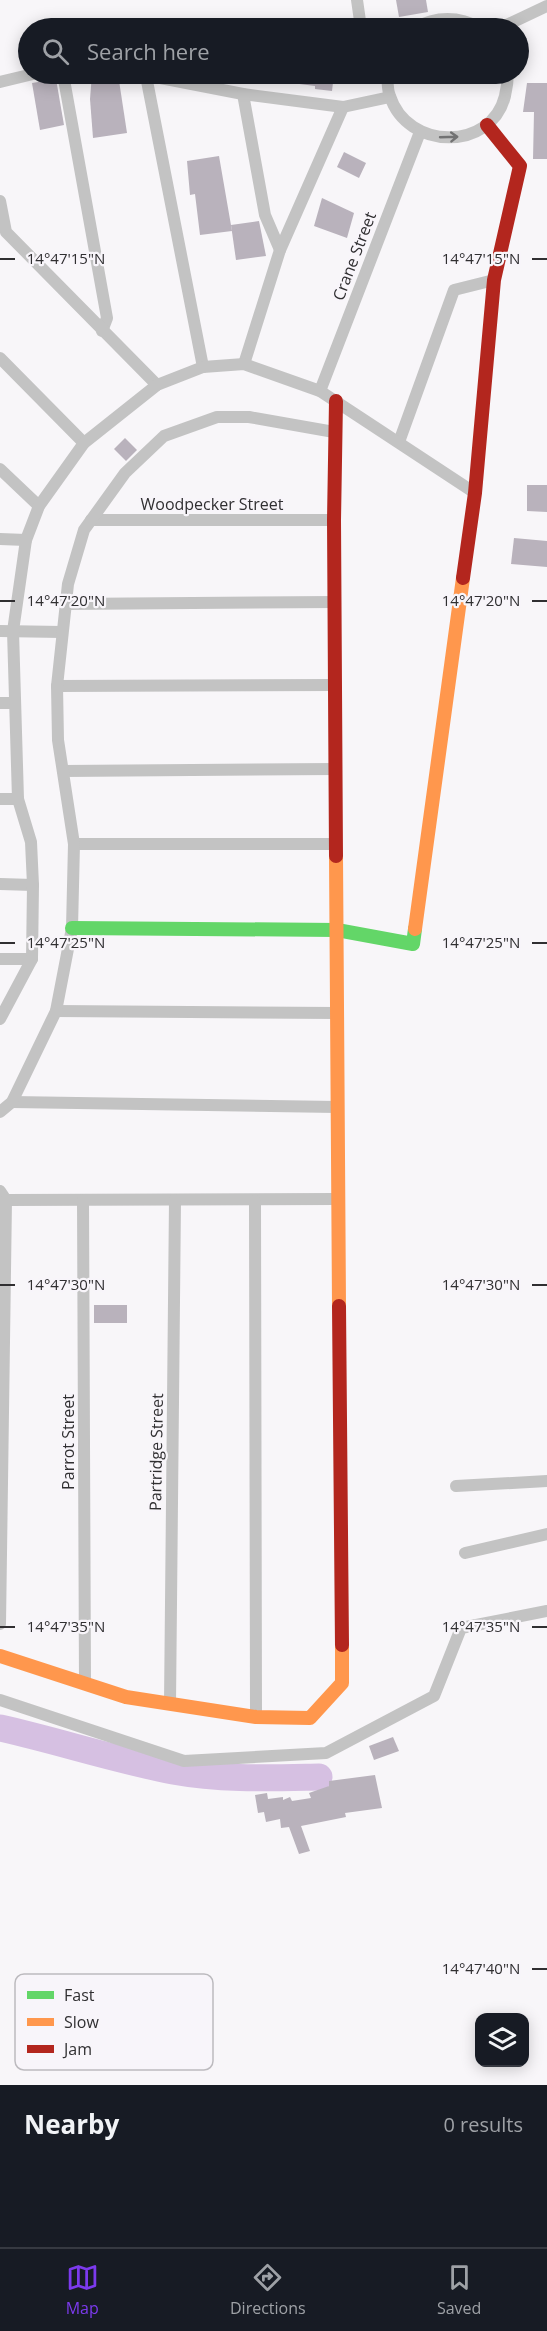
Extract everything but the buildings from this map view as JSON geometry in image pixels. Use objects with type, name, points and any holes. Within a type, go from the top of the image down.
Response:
[{"type":"street","points":[[357,0],[360,18]]},
{"type":"street","points":[[521,18],[547,6]]},
{"type":"street","points":[[0,82],[18,78]]},
{"type":"street","points":[[65,84],[107,318],[102,330]]},
{"type":"street","points":[[144,84],[203,367]]},
{"type":"street","points":[[190,84],[243,94],[343,107],[390,97]]},
{"type":"street","points":[[388,84],[390,97],[401,117],[420,132],[442,139],[466,136],[487,125],[502,105],[507,84]]},
{"type":"street","points":[[243,94],[265,214],[280,250]]},
{"type":"street","points":[[244,364],[280,250],[343,107]]},
{"type":"street","points":[[72,928],[337,930],[413,944],[475,493],[494,280],[520,166],[487,125]]},
{"type":"street","name":"Crane Street","points":[[320,391],[420,132]]},
{"type":"street","points":[[0,201],[6,232],[158,385]]},
{"type":"street","points":[[399,442],[454,290],[494,280]]},
{"type":"street","points":[[0,358],[84,443]]},
{"type":"street","points":[[0,1019],[32,959],[31,842],[18,799],[13,631],[26,540],[39,506],[84,443],[158,385],[203,367],[244,364],[320,391],[475,493]]},
{"type":"street","points":[[0,1656],[126,1697],[256,1717],[310,1718],[342,1683],[334,685],[336,401]]},
{"type":"street","points":[[0,1112],[12,1102],[56,1011],[72,928],[74,844],[58,740],[57,686],[68,584],[84,530],[125,473],[164,436],[217,417],[249,417],[334,432]]},
{"type":"street","points":[[0,469],[39,506]]},
{"type":"street","name":"Woodpecker Street","points":[[91,520],[334,520]]},
{"type":"street","points":[[0,539],[26,540]]},
{"type":"street","points":[[65,604],[334,602]]},
{"type":"street","points":[[0,631],[62,632]]},
{"type":"street","points":[[57,686],[334,685]]},
{"type":"street","points":[[0,703],[15,703]]},
{"type":"street","points":[[63,771],[335,769]]},
{"type":"street","points":[[0,799],[18,799]]},
{"type":"street","points":[[74,844],[336,843]]},
{"type":"street","points":[[0,884],[33,885]]},
{"type":"street","points":[[0,959],[32,959]]},
{"type":"street","points":[[56,1011],[336,1013]]},
{"type":"street","points":[[12,1102],[338,1107]]},
{"type":"street","points":[[0,1624],[3,1196],[83,1200],[338,1199]]},
{"type":"street","name":"Parrot Street","points":[[83,1200],[85,1684]]},
{"type":"street","name":"Partridge Street","points":[[170,1704],[175,1200]]},
{"type":"street","points":[[255,1201],[256,1717]]},
{"type":"street","points":[[456,1486],[547,1481]]},
{"type":"street","points":[[465,1553],[547,1534]]},
{"type":"street","points":[[0,1700],[184,1761],[326,1753],[434,1696],[461,1628],[547,1611]]},
{"type":"waterway","points":[[0,1728],[191,1774],[246,1778],[319,1777]]},
{"type":"traffic: fast","points":[[72,928],[337,930],[413,944],[415,929]]},
{"type":"traffic: slow","points":[[415,929],[463,578]]},
{"type":"traffic: slow","points":[[336,856],[339,1306]]},
{"type":"traffic: slow","points":[[0,1656],[126,1697],[256,1717],[310,1718],[342,1683],[342,1645]]},
{"type":"traffic: jam","points":[[463,578],[475,493],[494,280],[520,166],[487,125]]},
{"type":"traffic: jam","points":[[336,401],[334,520],[336,856]]},
{"type":"traffic: jam","points":[[339,1306],[342,1645]]}]
